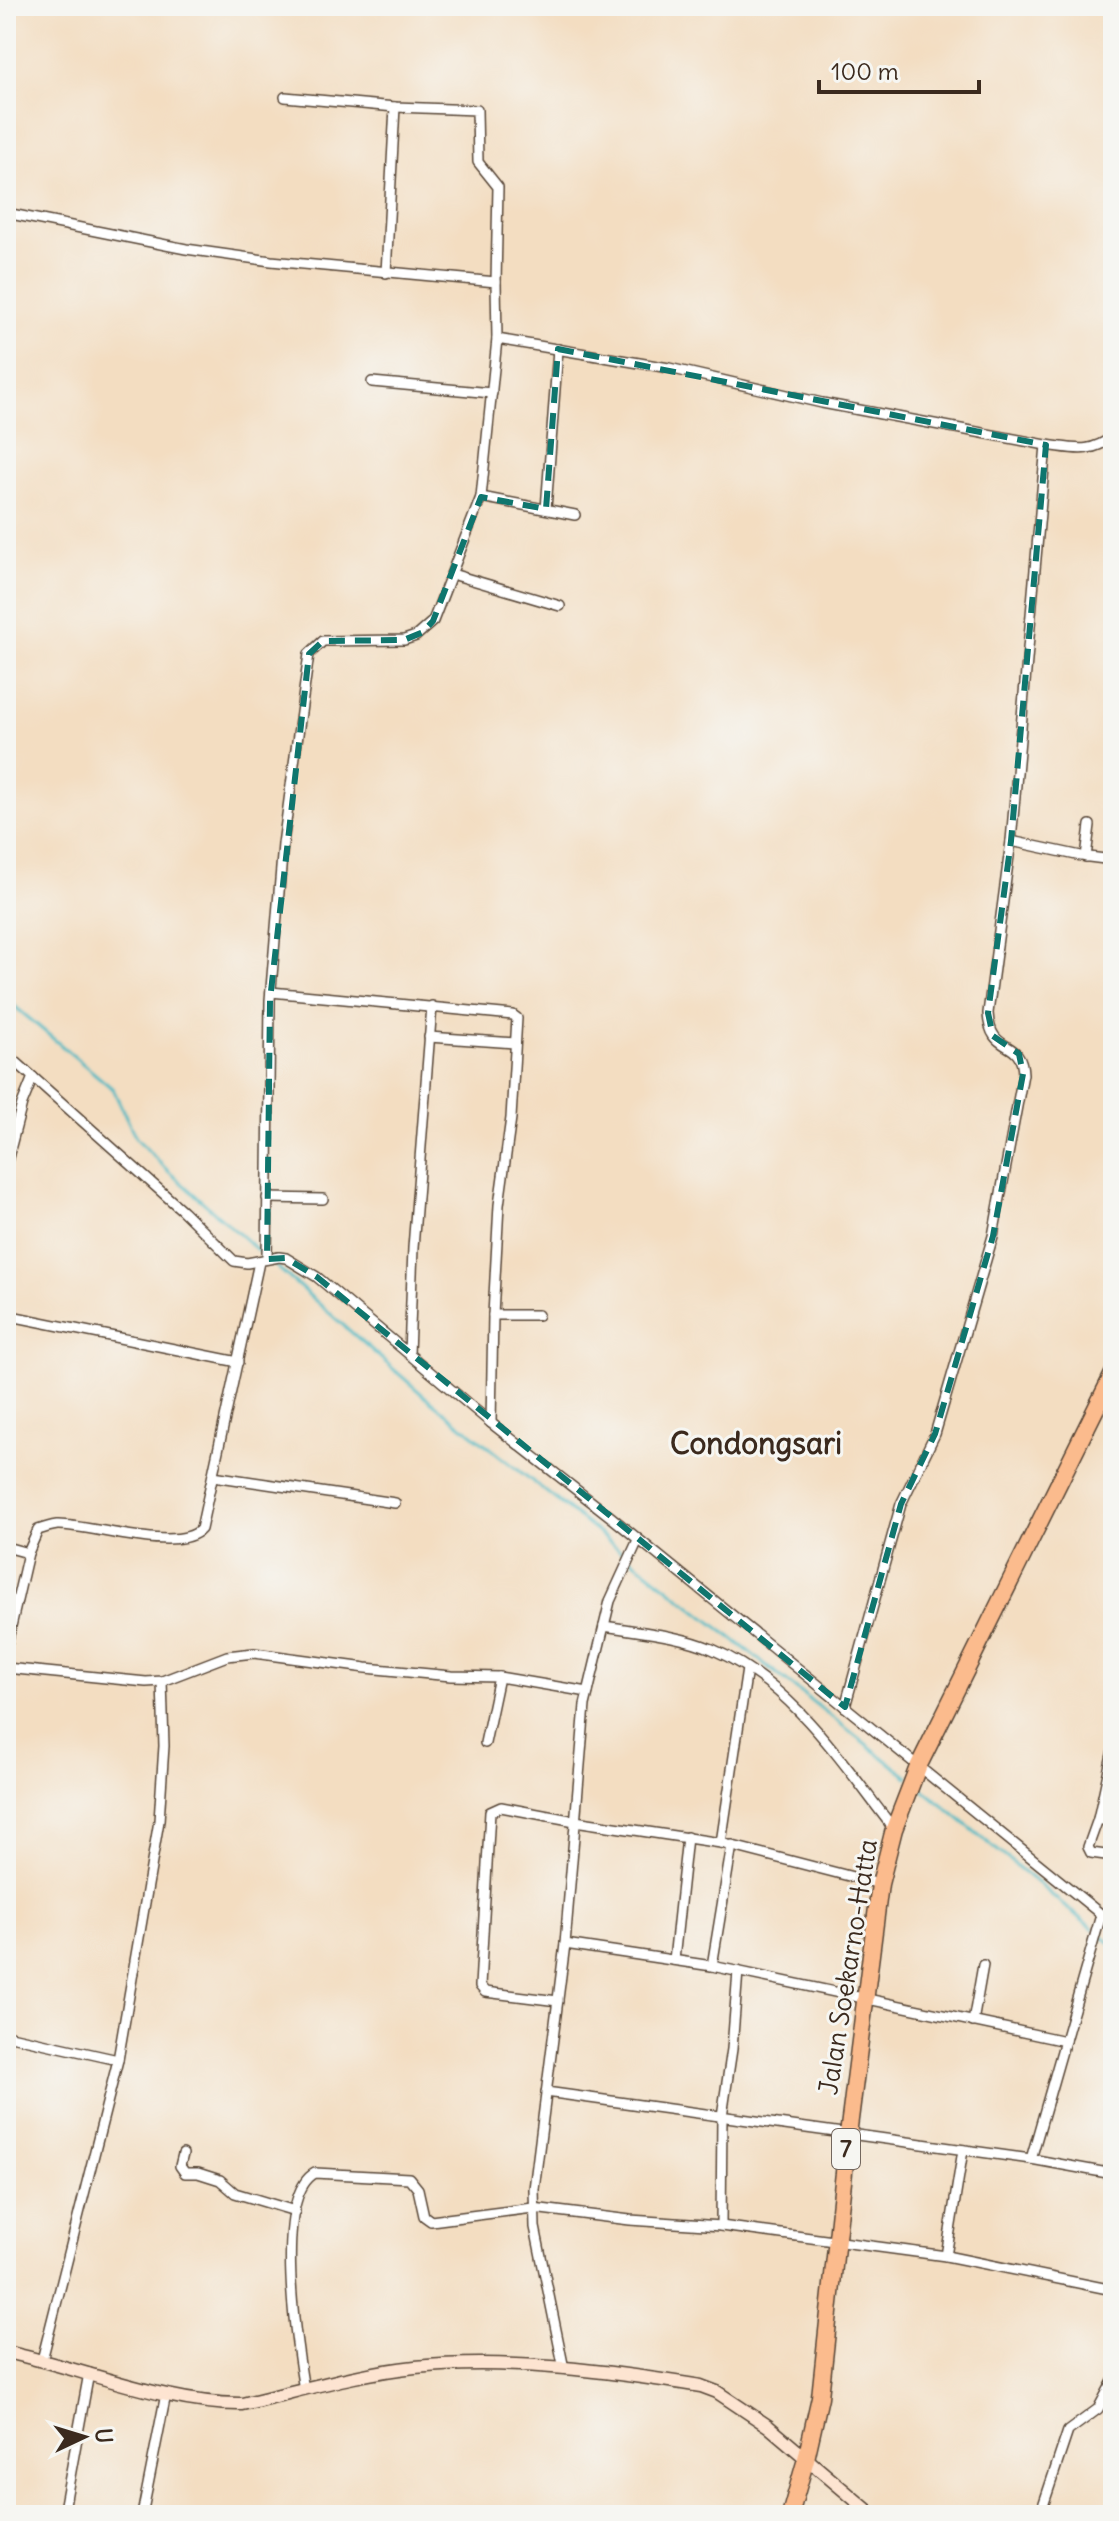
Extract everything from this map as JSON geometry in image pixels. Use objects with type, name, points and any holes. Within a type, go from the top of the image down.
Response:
[{"type":"highway","name":"Jalan Soekarno-Hatta","points":[[790,2515],[820,2397],[865,1997],[880,1884],[894,1829],[914,1776],[1113,1374]]},
{"type":"main road","points":[[6,2352],[166,2394],[204,2402],[242,2404],[386,2371],[476,2363],[669,2381],[717,2392],[768,2426],[873,2515]]},
{"type":"street","points":[[6,1648],[28,1553],[38,1530],[56,1525],[149,1538],[187,1538],[195,1536],[201,1529],[263,1260],[271,992],[283,844],[309,654],[323,641],[404,640],[416,636],[433,621],[481,497],[497,339],[498,187],[495,179],[478,162],[477,110],[395,107],[285,97]]},
{"type":"street","points":[[386,273],[395,107]]},
{"type":"street","points":[[6,213],[186,249],[386,273],[496,282]]},
{"type":"street","points":[[497,339],[669,368],[822,403],[1046,445],[1081,450],[1094,448],[1113,436]]},
{"type":"street","points":[[546,509],[558,349]]},
{"type":"street","points":[[372,382],[492,393]]},
{"type":"street","points":[[845,1707],[901,1504],[935,1434],[993,1236],[1023,1074],[1019,1054],[1000,1043],[989,1028],[988,1013],[1011,841],[1046,445]]},
{"type":"street","points":[[481,497],[575,515]]},
{"type":"street","points":[[452,574],[560,606]]},
{"type":"street","points":[[1086,857],[1090,825]]},
{"type":"street","points":[[1011,841],[1113,860]]},
{"type":"street","points":[[271,992],[516,1016],[511,1118],[499,1205],[491,1423]]},
{"type":"street","points":[[409,1354],[413,1248],[432,1006]]},
{"type":"street","points":[[429,1037],[515,1043]]},
{"type":"street","points":[[6,1053],[234,1261],[242,1264],[286,1258],[317,1277],[491,1423],[845,1707],[914,1776],[1113,1924]]},
{"type":"street","points":[[6,1165],[22,1104],[33,1077]]},
{"type":"street","points":[[267,1198],[323,1199]]},
{"type":"street","points":[[6,1315],[238,1362]]},
{"type":"street","points":[[493,1315],[538,1315]]},
{"type":"street","points":[[213,1476],[395,1503]]},
{"type":"street","points":[[564,2369],[533,2208],[565,1944],[588,1692],[610,1601],[638,1540]]},
{"type":"street","points":[[6,1547],[28,1553]]},
{"type":"street","points":[[604,1626],[710,1648],[747,1669],[812,1724],[858,1779],[894,1829]]},
{"type":"street","points":[[6,1668],[146,1682],[162,1681],[227,1656],[254,1653],[366,1668],[499,1677],[588,1692]]},
{"type":"street","points":[[712,1966],[747,1669]]},
{"type":"street","points":[[485,1743],[499,1677]]},
{"type":"street","points":[[42,2360],[118,2060],[159,1821],[164,1746],[162,1681]]},
{"type":"street","points":[[1113,1750],[1089,1851],[1113,1856]]},
{"type":"street","points":[[558,2001],[481,1989],[490,1812],[501,1807],[726,1844],[880,1884]]},
{"type":"street","points":[[1098,1819],[1113,1822]]},
{"type":"street","points":[[674,1960],[687,1837]]},
{"type":"street","points":[[1031,2159],[1101,1915]]},
{"type":"street","points":[[565,1944],[738,1971],[1065,2041]]},
{"type":"street","points":[[973,2022],[983,1965]]},
{"type":"street","points":[[721,2226],[722,2116],[732,2049],[738,1971]]},
{"type":"street","points":[[6,2035],[118,2060]]},
{"type":"street","points":[[546,2092],[1031,2159],[1113,2174]]},
{"type":"street","points":[[946,2256],[963,2150]]},
{"type":"street","points":[[183,2154],[182,2171],[220,2180],[235,2193],[295,2211]]},
{"type":"street","points":[[304,2390],[291,2290],[290,2257],[295,2211],[305,2182],[315,2173],[409,2178],[418,2189],[424,2216],[431,2221],[533,2208],[630,2220],[721,2226],[946,2256],[1113,2290]]},
{"type":"street","points":[[63,2515],[89,2373]]},
{"type":"street","points":[[1040,2515],[1068,2431],[1098,2409],[1113,2381]]},
{"type":"street","points":[[142,2515],[166,2394]]},
{"type":"highlighted area","points":[[558,349],[1046,445],[1011,841],[988,1013],[993,1036],[1019,1054],[1023,1074],[993,1236],[935,1434],[901,1504],[845,1707],[317,1277],[286,1258],[267,1259],[270,1000],[309,654],[323,641],[404,640],[423,632],[433,621],[481,497],[546,509]]},
{"type":"waterway","points":[[6,999],[113,1089],[136,1138],[168,1171],[264,1256]]},
{"type":"waterway","points":[[270,1261],[423,1395],[908,1777]]},
{"type":"waterway","points":[[917,1784],[1093,1929]]},
{"type":"waterway","points":[[1099,1934],[1113,1945]]},
{"type":"district","name":"Condongsari","points":[[756,1444]]}]
